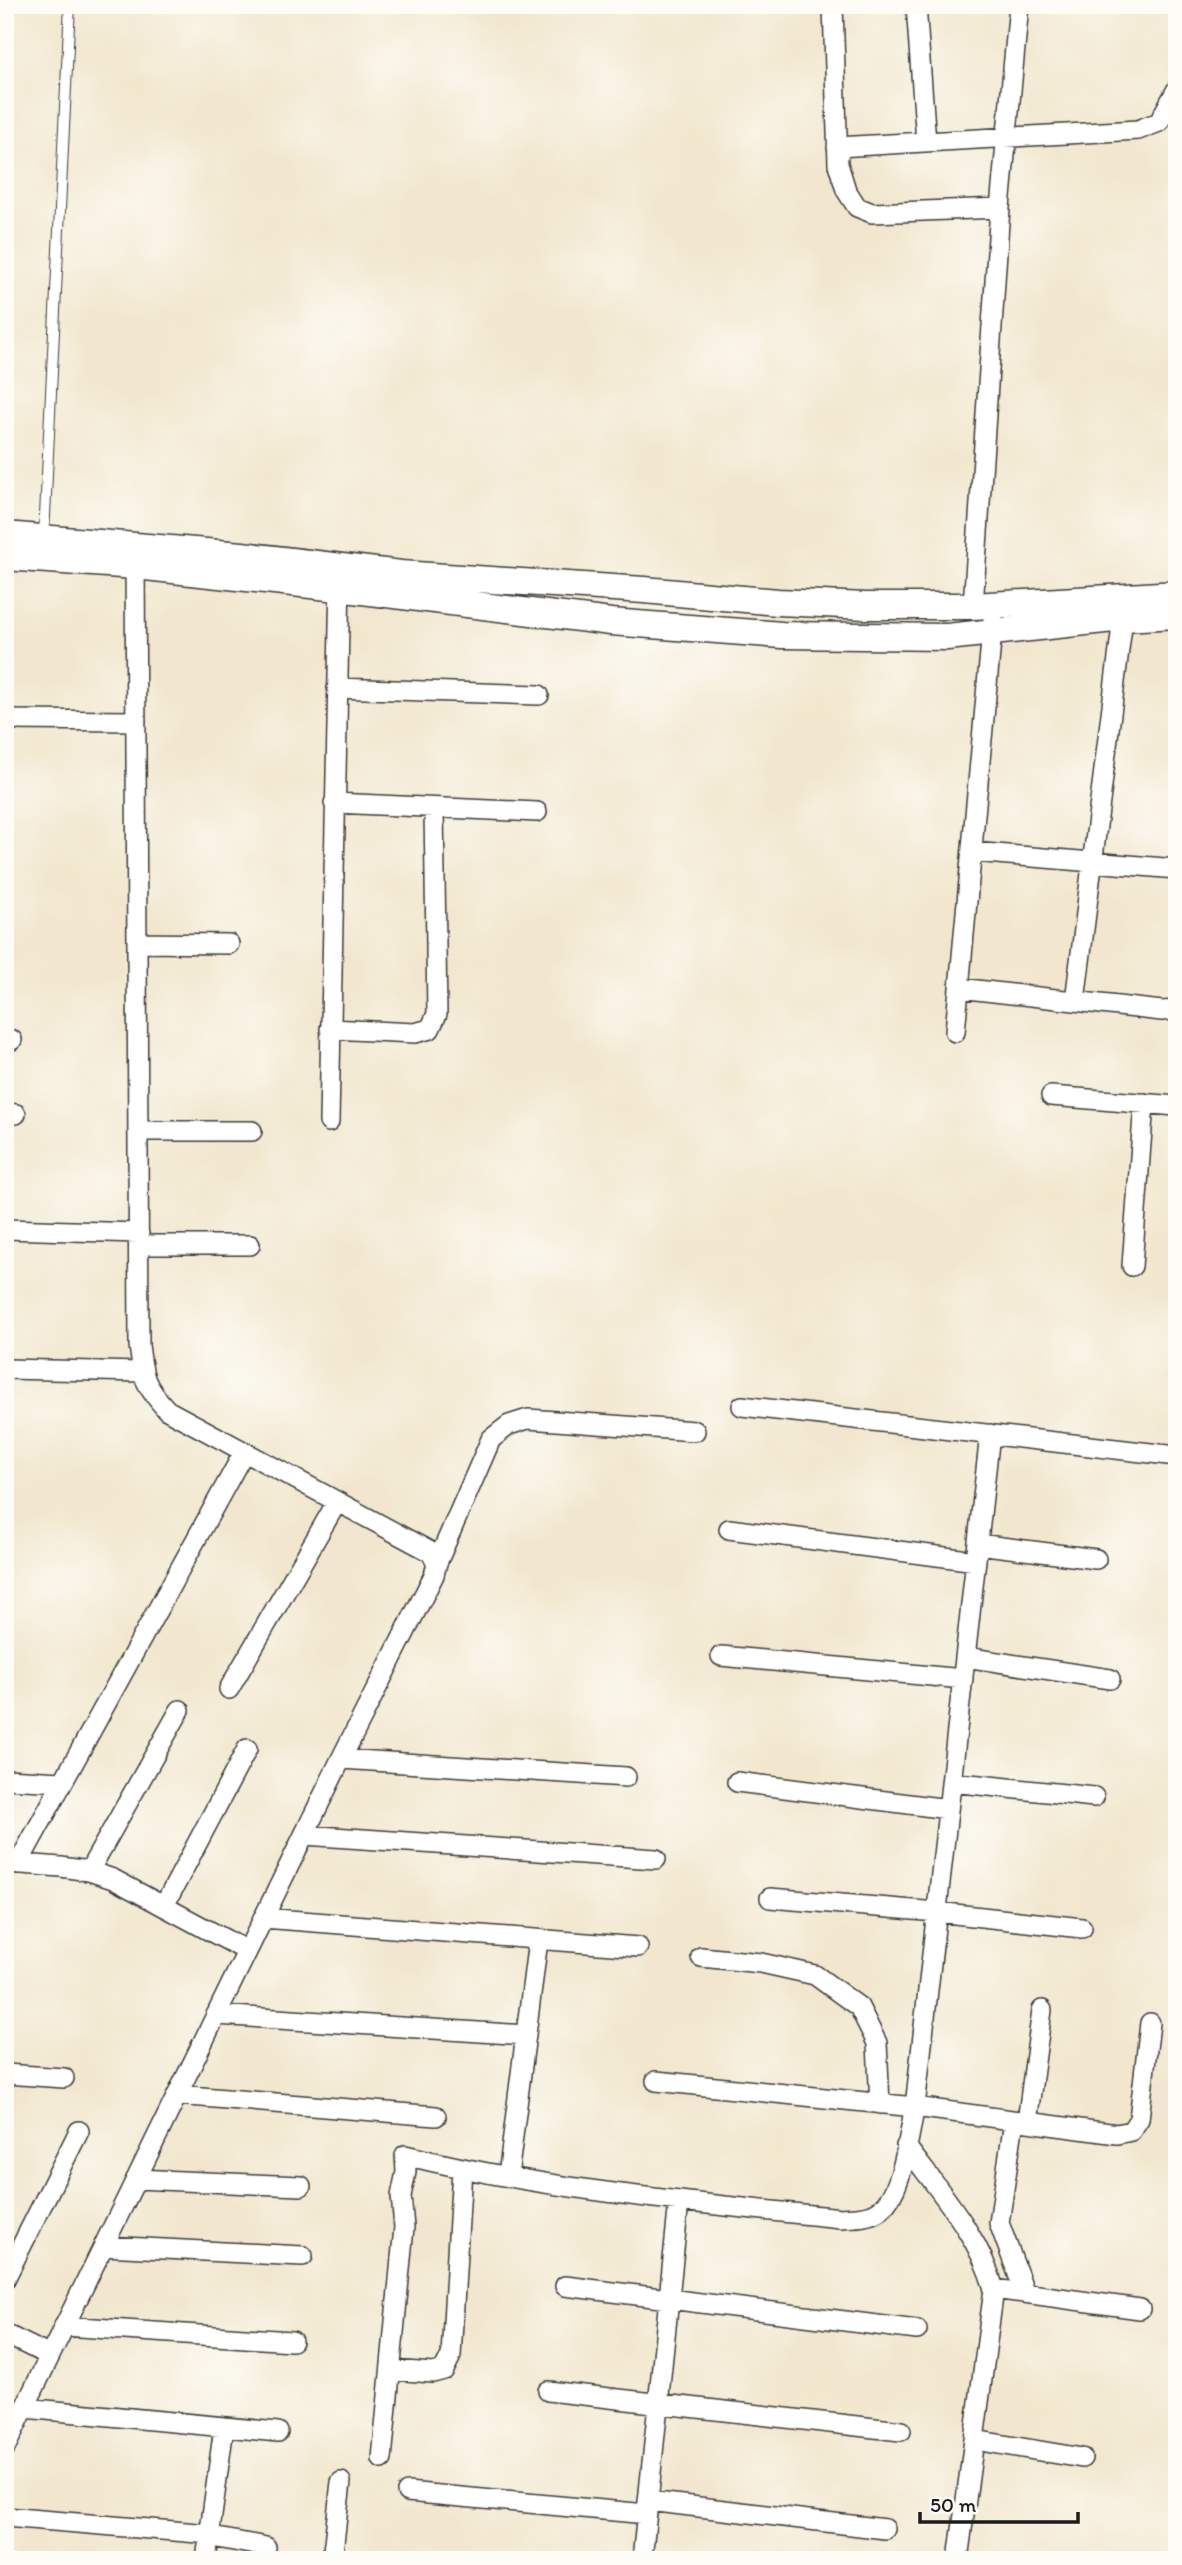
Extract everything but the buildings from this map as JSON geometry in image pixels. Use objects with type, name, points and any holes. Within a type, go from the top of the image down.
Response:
[{"type":"main road","points":[[5,536],[44,537],[135,556],[340,578],[611,622],[782,635],[947,637],[1123,618],[1177,615]]},
{"type":"main road","points":[[5,557],[135,556]]},
{"type":"main road","points":[[340,578],[401,574],[866,606],[983,606],[1177,594]]},
{"type":"street","points":[[833,5],[838,163],[846,190],[858,207],[872,213],[1000,208]]},
{"type":"street","points":[[916,5],[926,142]]},
{"type":"street","points":[[955,1032],[992,632],[983,606],[1000,208],[1009,137],[1019,5]]},
{"type":"street","points":[[837,147],[1138,130],[1158,122],[1177,89]]},
{"type":"street","points":[[135,556],[139,1345],[142,1372],[149,1391],[167,1410],[431,1552],[437,1563]]},
{"type":"street","points":[[329,1122],[340,578]]},
{"type":"street","points":[[1075,1001],[1123,618]]},
{"type":"street","points":[[337,688],[539,695]]},
{"type":"street","points":[[5,720],[136,721]]},
{"type":"street","points":[[334,803],[537,812]]},
{"type":"street","points":[[330,1029],[415,1033],[430,1029],[437,1014],[434,808]]},
{"type":"street","points":[[973,852],[1177,869]]},
{"type":"street","points":[[137,943],[229,944]]},
{"type":"street","points":[[959,988],[1162,1011],[1177,1010]]},
{"type":"street","points":[[1051,1096],[1177,1106]]},
{"type":"street","points":[[1132,1266],[1144,1103]]},
{"type":"street","points":[[138,1131],[252,1131]]},
{"type":"street","points":[[5,1229],[250,1245]]},
{"type":"street","points":[[5,1369],[142,1372]]},
{"type":"street","points":[[742,1406],[1177,1456]]},
{"type":"street","points":[[5,2448],[341,1759],[434,1575],[491,1439],[509,1425],[528,1419],[695,1431]]},
{"type":"street","points":[[382,2459],[404,2227],[401,2196],[407,2172],[405,2155],[462,2169],[679,2201],[840,2218],[862,2217],[878,2212],[897,2188],[915,2108],[990,1434]]},
{"type":"street","points":[[244,1452],[63,1782],[12,1863],[89,1871],[113,1879],[247,1951]]},
{"type":"street","points":[[229,1689],[337,1502]]},
{"type":"street","points":[[729,1530],[977,1553],[1096,1559]]},
{"type":"street","points":[[721,1656],[963,1679]]},
{"type":"street","points":[[965,1657],[1110,1679]]},
{"type":"street","points":[[89,1871],[180,1710]]},
{"type":"street","points":[[164,1906],[247,1749]]},
{"type":"street","points":[[341,1759],[626,1777]]},
{"type":"street","points":[[5,1779],[63,1782]]},
{"type":"street","points":[[737,1782],[948,1809]]},
{"type":"street","points":[[951,1782],[1094,1797]]},
{"type":"street","points":[[304,1835],[656,1859]]},
{"type":"street","points":[[770,1898],[1082,1928]]},
{"type":"street","points":[[263,1918],[638,1947]]},
{"type":"street","points":[[508,2176],[538,1940]]},
{"type":"street","points":[[701,1957],[761,1963],[815,1975],[859,2007],[877,2043],[880,2104]]},
{"type":"street","points":[[1025,2293],[1003,2241],[999,2223],[1042,2010]]},
{"type":"street","points":[[216,2015],[526,2035]]},
{"type":"street","points":[[656,2081],[915,2108],[1117,2134],[1131,2130],[1139,2119],[1150,2023]]},
{"type":"street","points":[[5,2074],[64,2078]]},
{"type":"street","points":[[177,2095],[436,2116]]},
{"type":"street","points":[[5,2280],[79,2131]]},
{"type":"street","points":[[906,2146],[975,2241],[988,2267],[994,2289],[958,2560]]},
{"type":"street","points":[[391,2370],[433,2373],[444,2370],[451,2356],[462,2169]]},
{"type":"street","points":[[136,2179],[301,2186]]},
{"type":"street","points":[[642,2560],[679,2201]]},
{"type":"street","points":[[103,2246],[303,2256]]},
{"type":"street","points":[[565,2286],[916,2330]]},
{"type":"street","points":[[994,2289],[1139,2309]]},
{"type":"street","points":[[64,2326],[292,2341]]},
{"type":"street","points":[[5,2334],[50,2356]]},
{"type":"street","points":[[548,2391],[901,2431]]},
{"type":"street","points":[[25,2408],[278,2432]]},
{"type":"street","points":[[206,2560],[224,2427]]},
{"type":"street","points":[[974,2440],[1082,2458]]},
{"type":"street","points":[[332,2560],[341,2482]]},
{"type":"street","points":[[407,2491],[885,2529]]},
{"type":"street","points":[[5,2518],[210,2534],[266,2547]]},
{"type":"lane","points":[[44,537],[70,5]]}]
